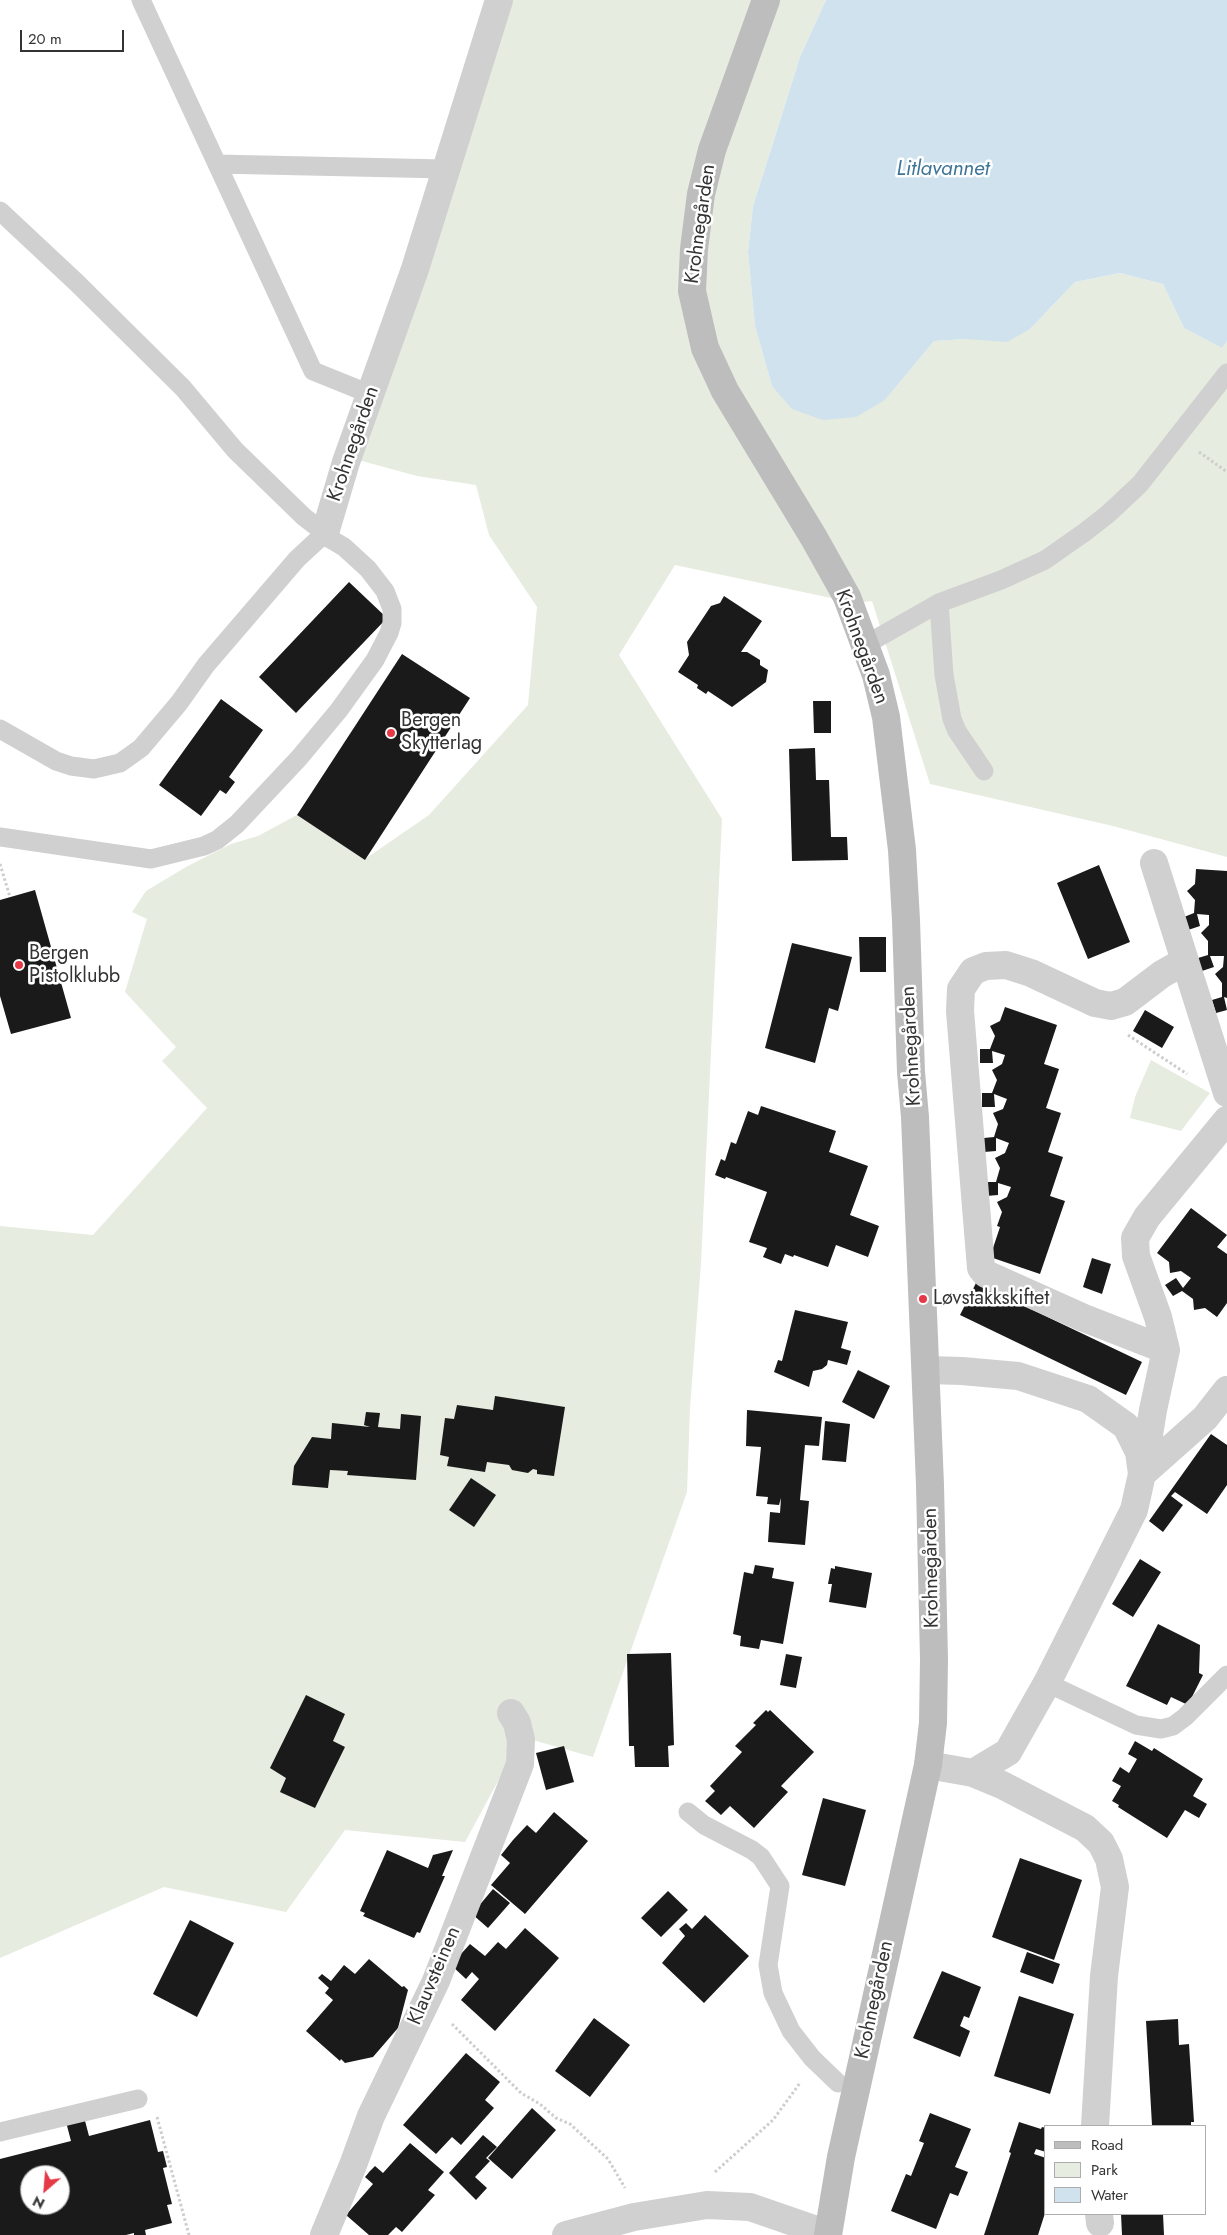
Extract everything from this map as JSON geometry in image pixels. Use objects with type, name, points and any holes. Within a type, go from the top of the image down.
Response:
[{"type":"main road","name":"Krohnegården","points":[[766,0],[712,150],[701,194],[694,249],[692,291],[705,348],[726,391],[825,556],[847,597],[876,676],[886,717],[902,850],[927,1370],[934,1659],[933,1723],[928,1765],[841,2157],[828,2234]]},
{"type":"street","name":"Krohnegården","points":[[325,533],[346,462],[415,269],[499,0]]},
{"type":"street","points":[[1154,863],[1227,1092]]},
{"type":"street","points":[[1166,1350],[1084,1318],[986,1274],[981,1268],[960,1011],[961,989],[973,971],[986,966],[1006,965],[1031,973],[1095,1003],[1111,1006],[1125,1002],[1162,974],[1186,961]]},
{"type":"street","points":[[973,1773],[1008,1752],[1047,1683],[1134,1510],[1152,1410],[1166,1350],[1158,1317],[1136,1256],[1135,1238],[1146,1218],[1227,1120]]},
{"type":"street","points":[[927,1370],[1018,1376],[1088,1399],[1126,1426],[1139,1452],[1142,1474]]},
{"type":"street","points":[[1142,1474],[1205,1418],[1227,1390]]},
{"type":"street","name":"Klauvsteinen","points":[[324,2235],[354,2166],[370,2116],[436,1980],[520,1764],[521,1740],[517,1723],[511,1713]]},
{"type":"street","points":[[928,1765],[973,1773],[1002,1784],[1085,1828],[1100,1843],[1109,1859],[1116,1887],[1104,1976],[1095,2125]]},
{"type":"street","points":[[566,2235],[642,2216],[702,2206],[750,2207],[828,2234]]},
{"type":"lane","points":[[141,0],[313,371],[370,394]]},
{"type":"lane","points":[[217,164],[445,169]]},
{"type":"lane","points":[[0,212],[77,283],[183,388],[235,450],[304,517],[325,533],[327,537],[344,547],[368,569],[385,592],[392,609],[390,633],[340,710],[299,758],[237,824],[216,840],[204,846],[151,859],[0,837]]},
{"type":"lane","points":[[865,645],[939,603],[1001,580],[1064,548],[1108,514],[1132,492],[1178,438],[1227,373]]},
{"type":"lane","points":[[0,729],[56,760],[71,766],[94,769],[120,763],[141,748],[218,651],[297,559],[325,533]]},
{"type":"lane","points":[[939,603],[944,675],[952,719],[957,731],[984,771]]},
{"type":"lane","points":[[1047,1683],[1136,1725],[1162,1729],[1173,1726],[1185,1717],[1227,1676]]},
{"type":"lane","name":"Krohnegården","points":[[688,1812],[704,1825],[752,1850],[761,1857],[780,1886],[768,1965],[772,1992],[791,2031],[812,2058],[838,2083]]},
{"type":"lane","points":[[0,2132],[138,2099]]},
{"type":"path","points":[[1178,438],[1227,472]]},
{"type":"path","points":[[0,863],[10,897]]},
{"type":"path","points":[[1095,1003],[1126,1034],[1212,1089],[1227,1092]]},
{"type":"path","points":[[451,2023],[521,2093],[540,2104],[556,2118],[570,2124],[608,2159],[642,2216]]},
{"type":"path","points":[[702,2206],[700,2191],[705,2182],[773,2120],[804,2078]]},
{"type":"path","points":[[138,2099],[147,2103],[156,2112],[189,2235]]},
{"type":"green space","points":[[506,0],[826,0],[800,57],[753,206],[748,252],[755,326],[772,386],[885,400],[934,341],[965,339],[1030,329],[1075,282],[1120,273],[1163,284],[1184,328],[1222,348],[1227,341],[1227,857],[1113,826],[930,784],[872,601],[855,603],[675,565],[619,655],[722,819],[701,1263],[690,1408],[687,1492],[593,1757],[522,1737],[465,1842],[345,1830],[286,1912],[164,1887],[0,1958],[0,1226],[93,1235],[207,1108],[162,1061],[176,1047],[125,992],[147,919],[132,912],[146,891],[186,867],[231,844],[258,836],[297,815],[365,859],[429,815],[528,705],[537,607],[489,535],[476,485],[417,476],[351,458]]},
{"type":"green space","points":[[1151,1060],[1210,1093],[1181,1131],[1130,1118],[1135,1097]]},
{"type":"water","name":"Litlavannet","points":[[826,0],[1227,0],[1227,341],[1222,348],[1184,328],[1163,284],[1120,273],[1075,282],[1030,329],[1007,342],[965,339],[934,341],[885,400],[856,417],[823,420],[792,409],[772,386],[755,326],[748,252],[753,206],[800,57]]},
{"type":"building","points":[[349,582],[387,618],[296,713],[259,677]]},
{"type":"building","points":[[724,596],[762,621],[741,652],[747,652],[760,660],[760,665],[768,670],[766,682],[732,707],[708,691],[706,694],[697,688],[698,685],[678,672],[689,655],[687,642],[711,606],[720,603]]},
{"type":"building","points":[[402,654],[470,698],[365,860],[297,815]]},
{"type":"building","points":[[221,699],[263,730],[229,777],[235,782],[226,794],[220,790],[201,816],[159,785]]},
{"type":"building","points":[[813,701],[831,701],[831,733],[814,733]]},
{"type":"building","points":[[815,748],[816,780],[829,780],[831,837],[847,837],[848,860],[792,861],[789,749]]},
{"type":"building","points":[[1099,865],[1130,942],[1088,959],[1057,883]]},
{"type":"building","points":[[1196,869],[1227,871],[1227,998],[1224,997],[1227,1010],[1216,1013],[1212,1000],[1222,997],[1222,983],[1215,974],[1223,967],[1224,956],[1210,956],[1214,967],[1202,971],[1198,958],[1208,955],[1208,941],[1201,933],[1209,925],[1209,915],[1197,914],[1200,926],[1188,930],[1184,917],[1194,913],[1195,900],[1187,891],[1195,884]]},
{"type":"building","points":[[35,890],[71,1018],[11,1034],[0,996],[0,900]]},
{"type":"building","points":[[859,937],[886,937],[886,972],[860,972]]},
{"type":"building","points":[[792,943],[852,957],[838,1011],[829,1008],[815,1063],[765,1048]]},
{"type":"building","points":[[1005,1007],[1057,1025],[1044,1064],[1059,1069],[1046,1108],[1061,1113],[1048,1152],[1063,1157],[1050,1196],[1065,1201],[1040,1274],[990,1257],[1000,1227],[997,1226],[1002,1212],[997,1202],[1007,1197],[1011,1187],[998,1183],[998,1195],[986,1196],[986,1182],[996,1182],[1000,1168],[995,1158],[1005,1153],[1009,1143],[996,1138],[996,1151],[984,1152],[984,1138],[994,1137],[998,1124],[993,1113],[1003,1109],[1007,1099],[994,1094],[995,1107],[982,1107],[982,1093],[992,1093],[997,1080],[992,1070],[1002,1064],[1005,1055],[992,1051],[993,1063],[980,1063],[980,1049],[990,1049],[995,1036],[990,1026],[1000,1021]]},
{"type":"building","points":[[1145,1010],[1174,1027],[1162,1048],[1133,1031]]},
{"type":"building","points":[[761,1106],[836,1131],[829,1152],[868,1166],[850,1215],[879,1226],[868,1257],[836,1245],[828,1267],[794,1255],[793,1257],[785,1254],[781,1264],[763,1257],[767,1248],[749,1242],[767,1192],[726,1177],[725,1179],[715,1175],[721,1159],[725,1161],[731,1142],[736,1144],[748,1111],[758,1115]]},
{"type":"building","points":[[1191,1208],[1227,1235],[1217,1247],[1227,1254],[1227,1303],[1217,1317],[1205,1308],[1194,1310],[1193,1299],[1182,1291],[1173,1296],[1165,1285],[1176,1278],[1183,1288],[1191,1278],[1181,1271],[1170,1273],[1169,1262],[1157,1253]]},
{"type":"building","points":[[1092,1258],[1111,1264],[1102,1294],[1083,1287]]},
{"type":"building","points":[[976,1283],[1142,1362],[1126,1395],[960,1315]]},
{"type":"building","points":[[795,1310],[848,1322],[841,1348],[851,1351],[847,1365],[828,1360],[827,1365],[822,1369],[813,1371],[809,1387],[774,1372],[778,1360],[782,1361]]},
{"type":"building","points":[[858,1370],[890,1386],[874,1419],[842,1402]]},
{"type":"building","points":[[495,1396],[565,1407],[554,1476],[537,1474],[537,1470],[533,1469],[528,1473],[512,1470],[509,1465],[487,1462],[485,1472],[447,1466],[449,1457],[440,1455],[445,1418],[454,1419],[457,1405],[493,1410]]},
{"type":"building","points":[[747,1410],[822,1417],[819,1446],[805,1445],[800,1500],[809,1501],[805,1545],[768,1542],[770,1512],[780,1513],[781,1498],[779,1505],[767,1504],[768,1497],[756,1496],[761,1447],[746,1446]]},
{"type":"building","points":[[366,1412],[380,1413],[378,1427],[400,1429],[401,1414],[421,1416],[416,1480],[347,1475],[348,1471],[330,1470],[328,1488],[292,1485],[294,1466],[312,1437],[331,1439],[332,1423],[370,1427],[364,1425]]},
{"type":"building","points":[[825,1421],[850,1424],[846,1462],[822,1460]]},
{"type":"building","points":[[1211,1434],[1227,1445],[1227,1485],[1207,1514],[1175,1492],[1171,1496],[1183,1505],[1163,1532],[1149,1521]]},
{"type":"building","points":[[471,1478],[496,1495],[474,1527],[449,1510]]},
{"type":"building","points":[[1140,1559],[1161,1572],[1133,1617],[1112,1604]]},
{"type":"building","points":[[755,1565],[774,1568],[772,1578],[794,1582],[783,1644],[761,1640],[759,1649],[740,1646],[741,1636],[733,1634],[744,1572],[753,1574]]},
{"type":"building","points":[[835,1566],[872,1573],[866,1608],[829,1602],[832,1584],[828,1584],[831,1568],[835,1569]]},
{"type":"building","points":[[1158,1624],[1200,1645],[1199,1673],[1203,1675],[1188,1705],[1171,1697],[1167,1705],[1126,1686]]},
{"type":"building","points":[[671,1653],[674,1745],[668,1746],[669,1767],[635,1767],[634,1746],[629,1746],[627,1654]]},
{"type":"building","points":[[786,1654],[802,1657],[796,1688],[780,1685]]},
{"type":"building","points":[[306,1695],[345,1714],[333,1741],[345,1747],[315,1808],[280,1792],[286,1778],[270,1768]]},
{"type":"building","points":[[766,1710],[768,1712],[770,1710],[814,1752],[781,1786],[788,1792],[754,1828],[730,1806],[721,1815],[705,1801],[715,1791],[710,1786],[742,1752],[735,1746],[756,1725],[753,1723]]},
{"type":"building","points":[[1135,1741],[1152,1751],[1154,1748],[1203,1779],[1193,1796],[1207,1804],[1199,1818],[1185,1810],[1167,1838],[1118,1807],[1119,1805],[1112,1801],[1121,1786],[1112,1781],[1120,1767],[1129,1773],[1137,1759],[1128,1754]]},
{"type":"building","points":[[564,1746],[574,1782],[546,1790],[536,1753]]},
{"type":"building","points":[[823,1798],[866,1810],[845,1886],[802,1875]]},
{"type":"building","points":[[554,1812],[588,1841],[525,1914],[491,1885],[510,1863],[501,1855],[513,1840],[527,1825],[536,1833]]},
{"type":"building","points":[[387,1850],[428,1868],[433,1855],[453,1850],[442,1876],[445,1876],[420,1933],[417,1932],[414,1938],[363,1916],[365,1913],[360,1911]]},
{"type":"building","points":[[1020,1858],[1082,1880],[1054,1960],[992,1937]]},
{"type":"building","points":[[493,1889],[510,1903],[488,1928],[472,1914]]},
{"type":"building","points":[[668,1891],[688,1910],[661,1937],[641,1918]]},
{"type":"building","points":[[705,1915],[749,1956],[704,2003],[662,1963],[685,1936],[679,1929],[686,1923],[692,1929]]},
{"type":"building","points":[[190,1920],[234,1943],[197,2017],[153,1994]]},
{"type":"building","points":[[525,1928],[559,1958],[495,2031],[461,2000],[479,1979],[472,1972],[466,1979],[451,1965],[470,1944],[485,1956],[498,1942],[506,1949]]},
{"type":"building","points":[[1027,1952],[1060,1964],[1053,1984],[1020,1972]]},
{"type":"building","points":[[369,1959],[408,1990],[398,2028],[373,2057],[345,2063],[341,2059],[340,2061],[306,2031],[333,2000],[325,1993],[329,1988],[318,1978],[322,1974],[331,1981],[344,1965],[355,1974]]},
{"type":"building","points":[[942,1971],[981,1987],[969,2018],[964,2016],[960,2026],[970,2031],[960,2057],[913,2038]]},
{"type":"building","points":[[1019,1996],[1074,2014],[1050,2094],[994,2076]]},
{"type":"building","points":[[594,2018],[630,2045],[590,2097],[555,2071]]},
{"type":"building","points":[[1178,2019],[1179,2045],[1189,2044],[1194,2122],[1191,2122],[1191,2125],[1152,2125],[1146,2021]]},
{"type":"building","points":[[466,2053],[500,2082],[485,2100],[494,2108],[461,2145],[452,2137],[436,2154],[403,2125]]},
{"type":"building","points":[[532,2108],[556,2130],[512,2179],[488,2158]]},
{"type":"building","points":[[930,2113],[971,2129],[955,2167],[968,2172],[958,2196],[950,2193],[936,2229],[891,2211],[906,2174],[911,2176],[924,2143],[919,2141]]},
{"type":"building","points":[[84,2117],[89,2136],[150,2120],[158,2152],[163,2151],[167,2167],[163,2168],[172,2204],[167,2205],[172,2223],[145,2230],[146,2235],[134,2235],[134,2233],[126,2235],[0,2235],[0,2159],[71,2141],[66,2122]]},
{"type":"building","points":[[1019,2122],[1041,2129],[1044,2128],[1044,2151],[1036,2149],[1034,2154],[1044,2157],[1044,2215],[1038,2235],[984,2235],[1011,2153],[1009,2152]]},
{"type":"building","points":[[483,2135],[497,2147],[486,2158],[490,2161],[475,2177],[487,2188],[476,2200],[449,2173]]},
{"type":"building","points":[[410,2143],[444,2172],[428,2190],[435,2195],[402,2232],[396,2227],[388,2235],[369,2235],[346,2215],[373,2184],[365,2177],[370,2171],[375,2166],[383,2173]]},
{"type":"building","points":[[1121,2215],[1163,2215],[1164,2235],[1122,2235]]},
{"type":"place","name":"Bergen Skytterlag","points":[[391,733]]},
{"type":"place","name":"Bergen Pistolklubb","points":[[19,965]]},
{"type":"place","name":"Løvstakkskiftet","points":[[923,1299]]}]
